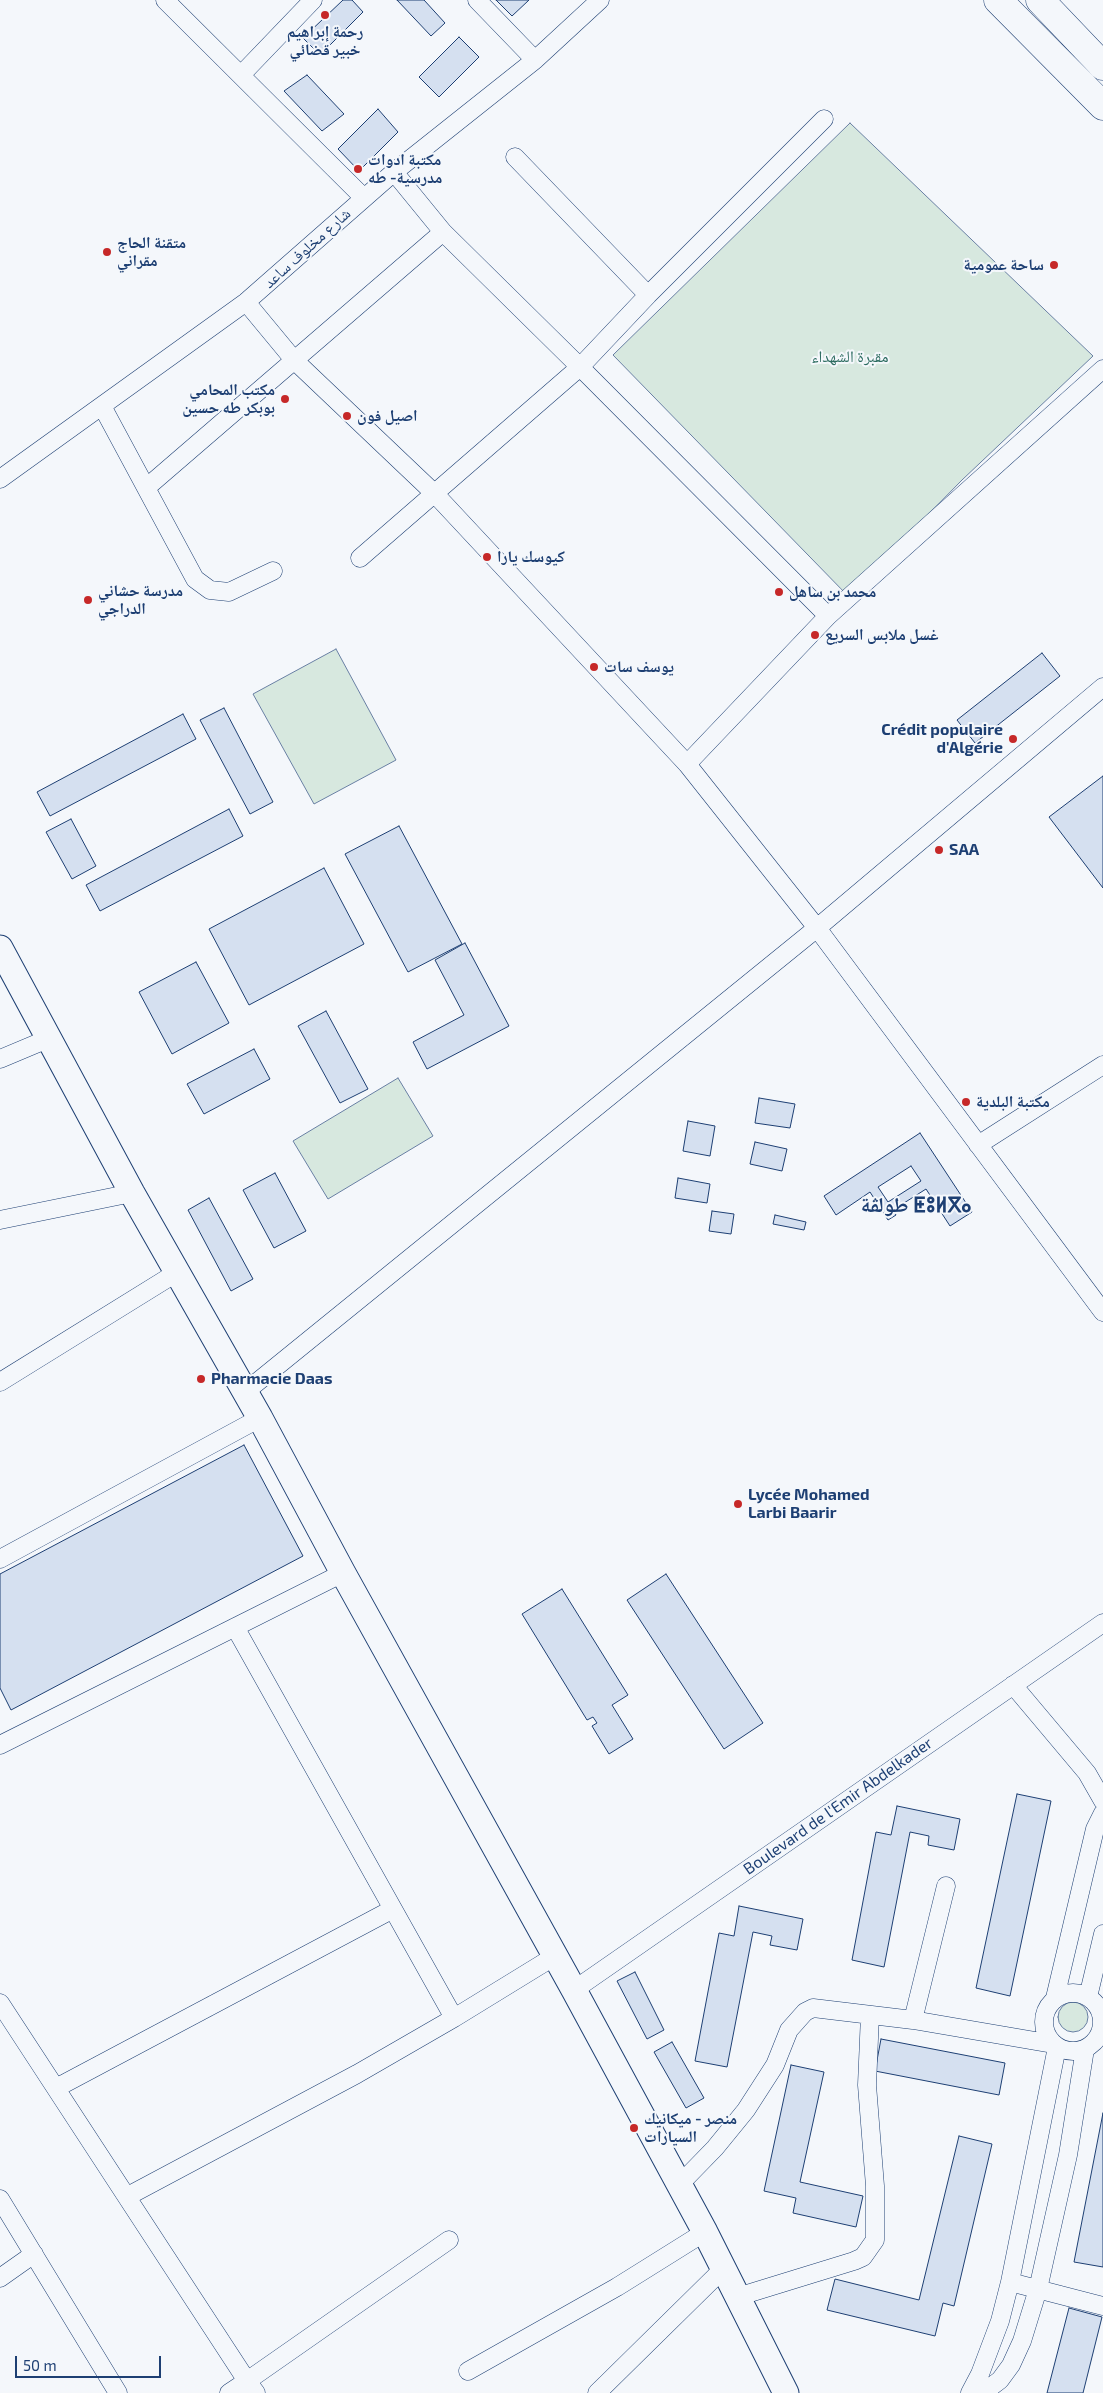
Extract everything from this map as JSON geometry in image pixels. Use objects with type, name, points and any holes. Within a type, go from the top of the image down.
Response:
[{"type":"main road","points":[[998,0],[1103,106]]},
{"type":"main road","points":[[1040,0],[1103,66]]},
{"type":"street","points":[[165,0],[364,198]]},
{"type":"street","points":[[241,76],[312,0]]},
{"type":"street","points":[[478,0],[535,60]]},
{"type":"street","name":"شارع مخلوف ساعد","points":[[0,479],[246,302],[394,172],[535,60],[593,2]]},
{"type":"street","points":[[360,558],[580,367],[648,295],[824,119]]},
{"type":"street","points":[[515,157],[648,295]]},
{"type":"street","points":[[394,172],[443,232],[828,616]]},
{"type":"street","points":[[146,488],[443,232]]},
{"type":"street","points":[[246,302],[294,360],[435,494],[686,764],[817,928],[1103,1312]]},
{"type":"street","points":[[686,764],[828,616],[1103,369]]},
{"type":"street","points":[[102,406],[195,579],[210,590],[229,592],[273,571]]},
{"type":"street","points":[[245,1392],[817,928],[1103,687]]},
{"type":"street","points":[[0,948],[176,1273],[260,1418],[343,1573],[574,1990],[705,2232],[722,2270],[786,2393]]},
{"type":"street","points":[[0,1059],[50,1038]]},
{"type":"street","points":[[978,1145],[1103,1065]]},
{"type":"street","points":[[0,1220],[132,1193]]},
{"type":"street","points":[[0,1382],[176,1273]]},
{"type":"street","points":[[0,1559],[260,1418]]},
{"type":"street","points":[[0,1745],[343,1573]]},
{"type":"street","name":"Boulevard de l'Emir Abdelkader","points":[[574,1990],[1103,1623]]},
{"type":"street","points":[[235,1627],[454,2018]]},
{"type":"street","points":[[1013,1685],[1095,1774],[1103,1801]]},
{"type":"street","points":[[1055,2046],[1046,2036],[1044,2015],[1055,1998],[1103,1813]]},
{"type":"street","points":[[914,2020],[946,1886]]},
{"type":"street","points":[[56,2088],[393,1909]]},
{"type":"street","points":[[1088,1997],[1103,1934]]},
{"type":"street","points":[[128,2196],[357,2074],[454,2018],[555,1956]]},
{"type":"street","points":[[970,2393],[1000,2380],[1012,2365],[1022,2341],[1038,2289],[1093,2048],[1102,2027],[1102,2014],[1097,2004],[1088,1997],[1077,1993],[1066,1993],[1055,1998]]},
{"type":"street","points":[[0,2004],[252,2387]]},
{"type":"street","points":[[679,2185],[746,2110],[775,2065],[790,2030],[805,2012],[813,2008],[914,2020],[1055,2046],[1076,2052],[1093,2048]]},
{"type":"street","points":[[736,2297],[854,2262],[863,2257],[875,2240],[877,2228],[876,2186],[867,2085],[870,2014]]},
{"type":"street","points":[[990,2384],[1000,2321],[1010,2282],[1055,2046]]},
{"type":"street","points":[[0,2199],[118,2393]]},
{"type":"street","points":[[468,2371],[618,2287],[705,2232]]},
{"type":"street","points":[[229,2393],[252,2387],[449,2240]]},
{"type":"street","points":[[0,2278],[34,2254]]},
{"type":"street","points":[[598,2393],[722,2270]]},
{"type":"street","points":[[1010,2282],[1103,2306]]},
{"type":"street","points":[[974,2393],[990,2384]]},
{"type":"green space","name":"مقبرة الشهداء","points":[[850,123],[1093,356],[962,480],[848,596],[613,355]]},
{"type":"green space","points":[[336,649],[396,760],[314,804],[253,694]]},
{"type":"green space","points":[[398,1078],[433,1136],[328,1199],[293,1141]]},
{"type":"green space","points":[[1073,2002],[1084,2006],[1088,2017],[1084,2028],[1073,2032],[1062,2028],[1058,2017],[1062,2006]]},
{"type":"building","points":[[343,0],[352,0],[363,12],[320,55],[303,38]]},
{"type":"building","points":[[397,0],[424,0],[445,23],[431,36]]},
{"type":"building","points":[[496,0],[529,0],[512,16]]},
{"type":"building","points":[[459,37],[479,57],[439,97],[419,77]]},
{"type":"building","points":[[307,75],[344,114],[322,131],[284,91]]},
{"type":"building","points":[[378,109],[398,132],[359,171],[338,149]]},
{"type":"building","points":[[1042,653],[1060,676],[975,743],[957,720]]},
{"type":"building","points":[[224,708],[273,802],[250,814],[200,720]]},
{"type":"building","points":[[183,714],[196,739],[50,816],[37,792]]},
{"type":"building","points":[[1103,776],[1103,888],[1049,817]]},
{"type":"building","points":[[229,809],[243,836],[100,911],[86,885]]},
{"type":"building","points":[[71,819],[96,866],[72,879],[46,832]]},
{"type":"building","points":[[399,826],[462,944],[408,972],[345,854]]},
{"type":"building","points":[[324,868],[364,944],[249,1005],[209,929]]},
{"type":"building","points":[[465,943],[509,1026],[427,1069],[413,1042],[464,1015],[435,960]]},
{"type":"building","points":[[196,962],[229,1023],[172,1054],[139,992]]},
{"type":"building","points":[[326,1011],[368,1089],[340,1103],[298,1026]]},
{"type":"building","points":[[254,1049],[270,1079],[204,1114],[187,1084]]},
{"type":"building","points":[[759,1098],[795,1104],[790,1128],[755,1123]]},
{"type":"building","points":[[688,1121],[715,1126],[710,1156],[683,1151]]},
{"type":"building","points":[[920,1133],[972,1212],[950,1226],[926,1189],[893,1210],[896,1215],[888,1220],[870,1192],[836,1215],[824,1196]],"holes":[[[911,1166],[921,1181],[888,1202],[878,1187]]]},
{"type":"building","points":[[755,1142],[787,1149],[782,1171],[750,1164]]},
{"type":"building","points":[[275,1173],[306,1231],[274,1248],[243,1190]]},
{"type":"building","points":[[678,1178],[710,1184],[707,1203],[675,1198]]},
{"type":"building","points":[[209,1198],[253,1279],[231,1291],[188,1210]]},
{"type":"building","points":[[712,1211],[734,1214],[731,1234],[709,1231]]},
{"type":"building","points":[[775,1215],[806,1222],[804,1230],[773,1224]]},
{"type":"building","points":[[244,1445],[303,1556],[11,1710],[0,1688],[0,1574]]},
{"type":"building","points":[[666,1574],[763,1723],[724,1749],[627,1600]]},
{"type":"building","points":[[562,1589],[628,1695],[612,1705],[633,1739],[609,1754],[592,1726],[597,1723],[593,1717],[587,1720],[522,1614]]},
{"type":"building","points":[[1017,1794],[1051,1801],[1010,1996],[976,1988]]},
{"type":"building","points":[[897,1806],[960,1819],[954,1850],[928,1845],[929,1836],[910,1832],[884,1967],[852,1960],[876,1832],[891,1835]]},
{"type":"building","points":[[739,1906],[803,1919],[797,1950],[770,1945],[772,1936],[753,1932],[727,2067],[695,2061],[719,1933],[734,1936]]},
{"type":"building","points":[[635,1972],[664,2030],[647,2039],[617,1981]]},
{"type":"building","points":[[881,2039],[1005,2063],[999,2095],[875,2071]]},
{"type":"building","points":[[672,2042],[704,2098],[686,2108],[654,2052]]},
{"type":"building","points":[[791,2065],[824,2072],[800,2182],[863,2196],[856,2227],[793,2213],[796,2198],[764,2191]]},
{"type":"building","points":[[1103,2113],[1103,2267],[1074,2262]]},
{"type":"building","points":[[959,2136],[992,2144],[954,2306],[943,2303],[935,2336],[827,2310],[835,2279],[919,2300]]},
{"type":"building","points":[[1069,2308],[1102,2317],[1083,2393],[1047,2393]]},
{"type":"place","name":"رحمة إبراهيم خبير قضائي","points":[[325,15]]},
{"type":"place","name":"مكتبة ادوات مدرسية- طه","points":[[358,169]]},
{"type":"place","name":"متقنة الحاج مقراني","points":[[107,252]]},
{"type":"place","name":"ساحة عمومية","points":[[1054,265]]},
{"type":"place","name":"مكتب المحامي بوبكر طه حسين","points":[[285,399]]},
{"type":"place","name":"اصيل فون","points":[[347,416]]},
{"type":"place","name":"كيوسك يارا","points":[[487,557]]},
{"type":"place","name":"محمد بن ساهل","points":[[779,592]]},
{"type":"place","name":"مدرسة حشاني الدراجي","points":[[88,600]]},
{"type":"place","name":"غسل ملابس السريع","points":[[815,635]]},
{"type":"place","name":"يوسف سات","points":[[594,667]]},
{"type":"place","name":"Crédit populaire d'Algérie","points":[[1013,739]]},
{"type":"place","name":"SAA","points":[[939,850]]},
{"type":"place","name":"مكتبة البلدية","points":[[966,1102]]},
{"type":"place","name":"Pharmacie Daas","points":[[201,1379]]},
{"type":"place","name":"Lycée Mohamed Larbi Baarir","points":[[738,1504]]},
{"type":"place","name":"منصر - ميكانيك السيارات","points":[[634,2128]]},
{"type":"district","name":"طولڤة ⵟⵓⵍⴳⴰ","points":[[916,1205]]}]
